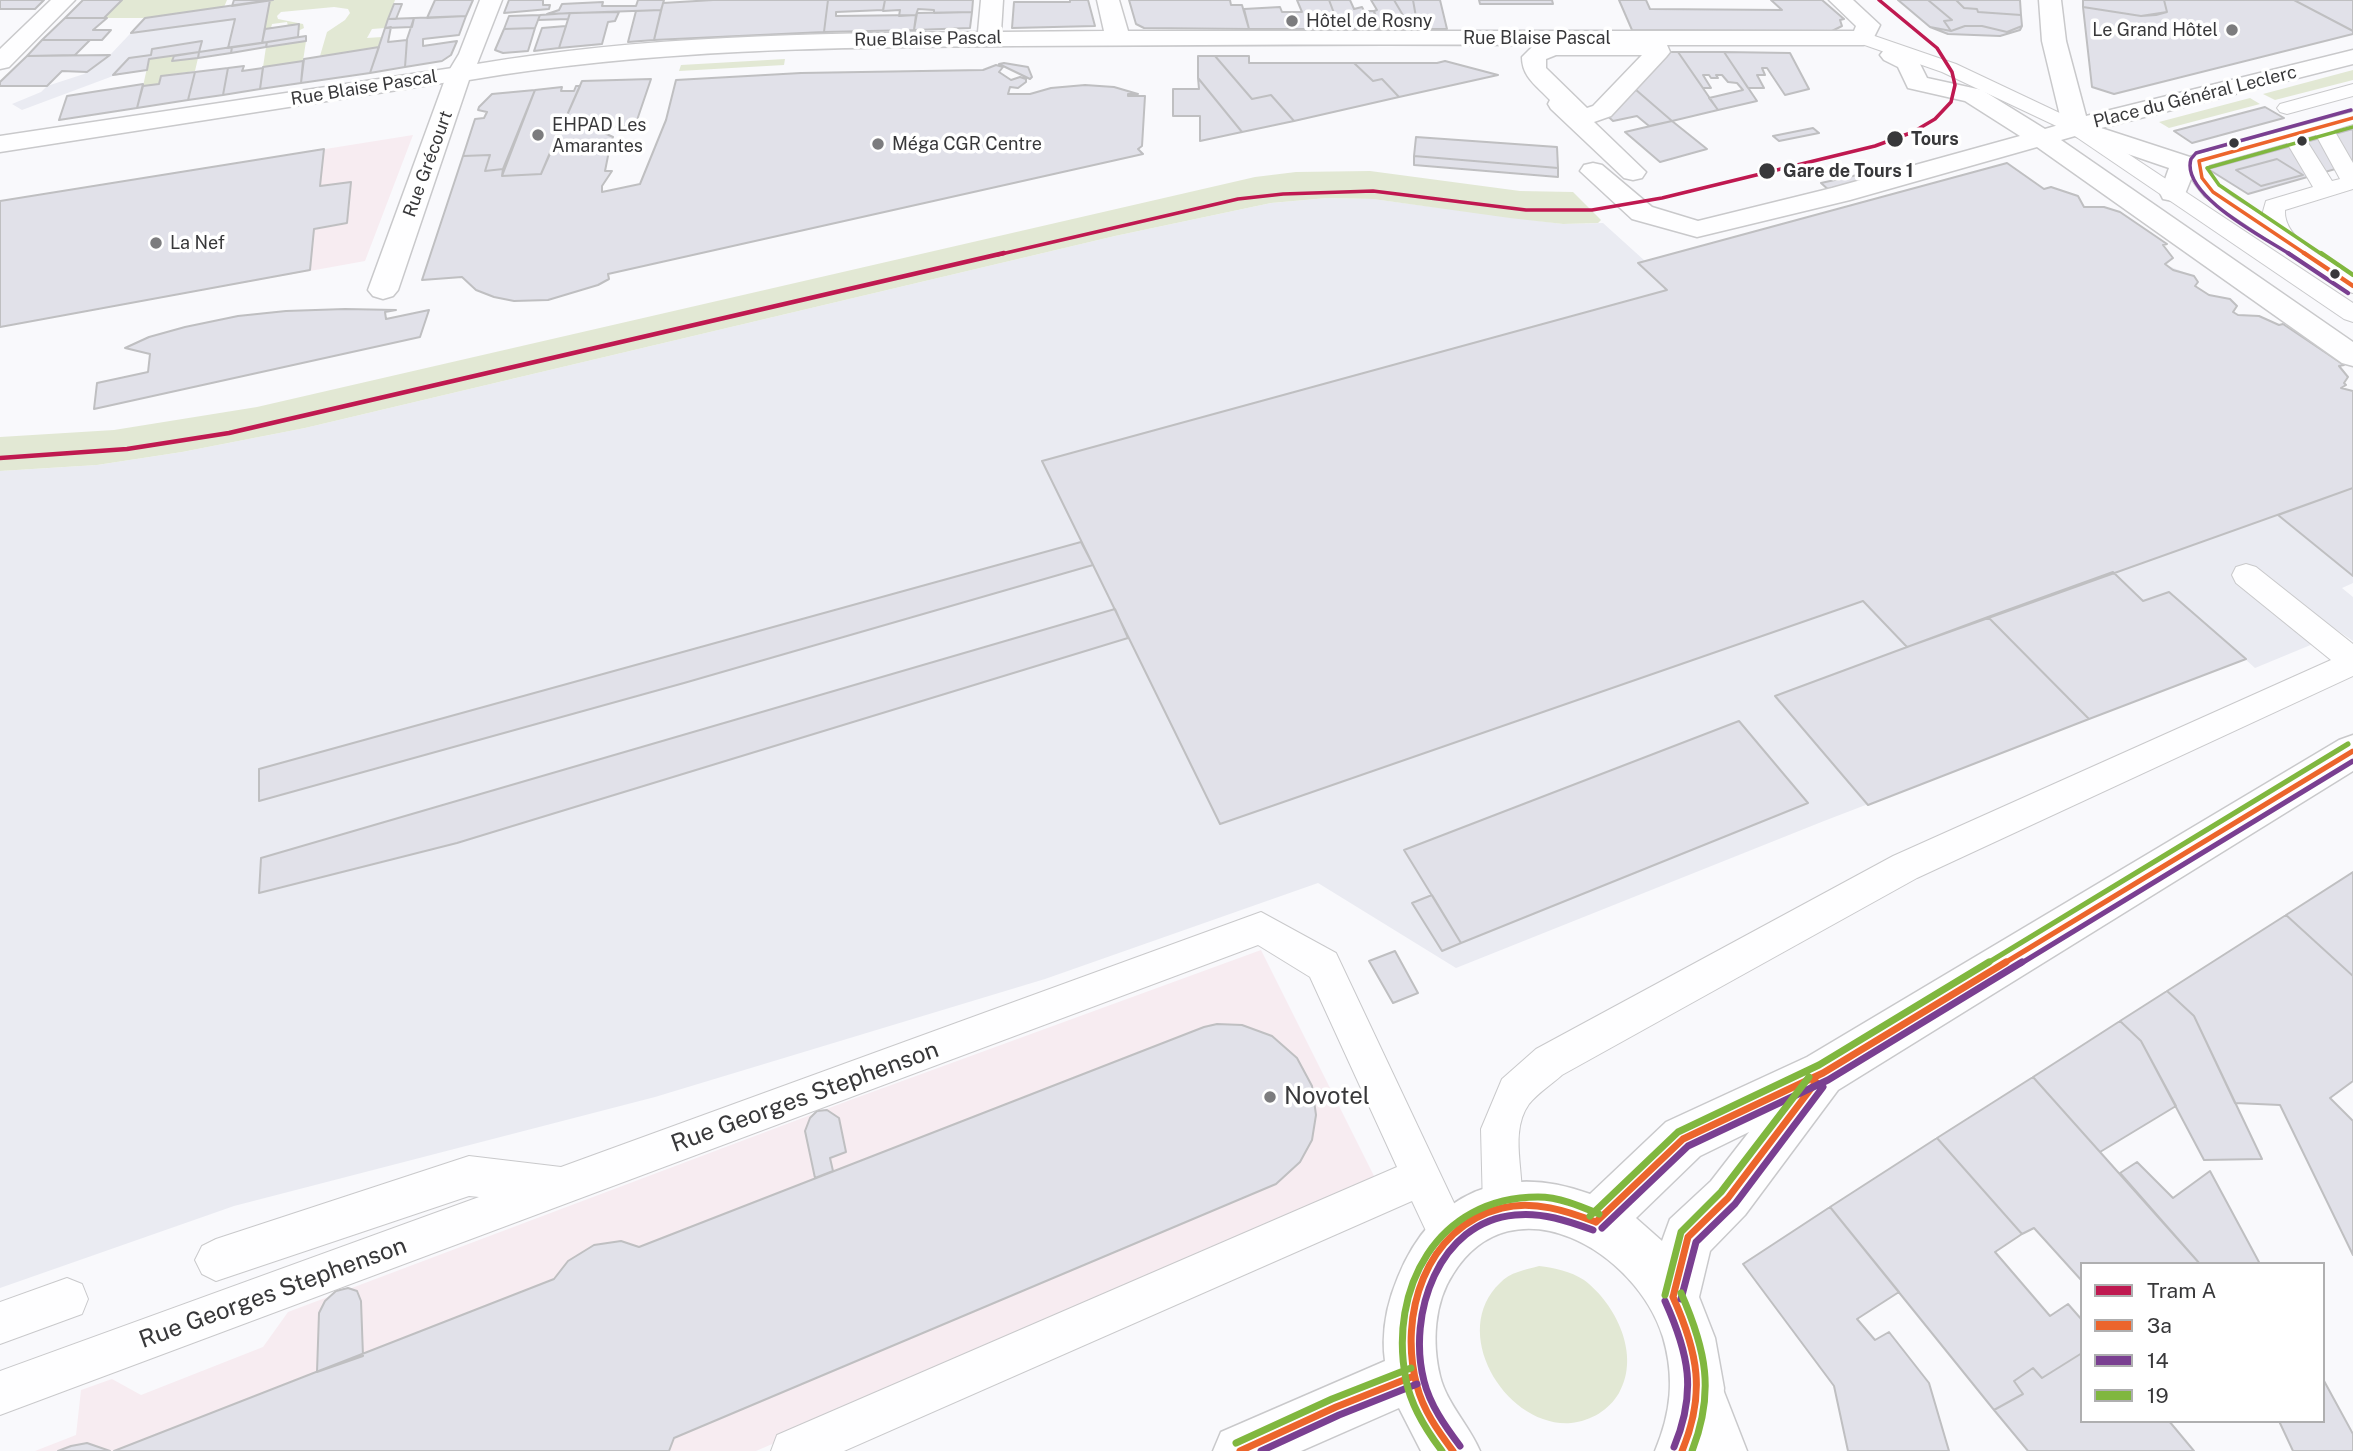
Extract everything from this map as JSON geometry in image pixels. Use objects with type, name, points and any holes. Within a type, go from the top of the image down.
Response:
[{"type":"street","points":[[0,62],[64,0]]},
{"type":"street","name":"Rue Grécourt","points":[[383,290],[459,74],[471,54],[491,0]]},
{"type":"street","points":[[989,38],[992,0]]},
{"type":"street","points":[[1108,0],[1118,38]]},
{"type":"street","points":[[1840,0],[1868,25],[1863,38]]},
{"type":"street","points":[[2050,0],[2054,41],[2076,128]]},
{"type":"street","points":[[0,36],[26,36]]},
{"type":"street","name":"Rue Blaise Pascal","points":[[0,144],[526,64],[735,45],[989,38],[1863,38]]},
{"type":"street","points":[[1502,38],[1509,57],[1626,166]]},
{"type":"street","points":[[1556,48],[1657,48],[1658,52],[1602,111],[1582,117],[1542,79],[1534,70],[1533,63],[1541,51],[1556,48]]},
{"type":"street","points":[[1892,55],[1908,63],[1917,83],[1973,95],[2040,137],[2353,356]]},
{"type":"street","name":"Place du Général Leclerc","points":[[2076,128],[2105,118],[2353,57]]},
{"type":"street","name":"Rue Blaise Pascal","points":[[0,168],[451,100]]},
{"type":"street","points":[[1593,171],[1642,213],[1697,229],[1840,194],[2076,128],[2192,171],[2173,193]]},
{"type":"street","points":[[1596,1222],[1683,1139],[1823,1073],[2353,751]]},
{"type":"street","points":[[1673,1297],[1688,1237],[1728,1198],[1823,1073]]},
{"type":"street","points":[[1453,1451],[1435,1429],[1414,1376],[1410,1322],[1422,1274],[1449,1236],[1474,1218],[1503,1208],[1534,1205],[1566,1210],[1596,1222],[1626,1241],[1651,1266],[1673,1297],[1693,1344],[1698,1393],[1720,1451]]},
{"type":"street","points":[[1240,1451],[1336,1407],[1414,1376]]},
{"type":"street","points":[[1682,1451],[1689,1440],[1698,1393]]},
{"type":"lane","points":[[1863,38],[1949,68],[2076,128]]},
{"type":"lane","name":"Place du Général Leclerc","points":[[2287,108],[2353,90]]},
{"type":"lane","points":[[2353,120],[2322,126],[2199,161],[2192,171],[2213,192],[2353,286]]},
{"type":"lane","points":[[2284,241],[2273,220],[2274,206],[2353,182],[2322,126]]},
{"type":"lane","name":"Place du Général Leclerc","points":[[2076,128],[2353,314]]},
{"type":"lane","points":[[2292,134],[2326,190]]},
{"type":"lane","points":[[1503,1208],[1500,1129],[1515,1093],[1549,1062],[1905,867],[2353,662],[2246,575]]},
{"type":"lane","name":"Rue Georges Stephenson","points":[[0,1393],[1261,928],[1323,965],[1449,1236]]},
{"type":"lane","points":[[216,1260],[469,1176],[565,1186]]},
{"type":"lane","points":[[793,1451],[1422,1177]]},
{"type":"lane","points":[[0,1323],[67,1299]]},
{"type":"shaded area","points":[[270,0],[262,43],[150,59],[147,70],[113,76],[22,110],[12,104],[41,92],[47,86],[84,74],[110,55],[145,18]]},
{"type":"shaded area","name":"La Nef","points":[[413,135],[365,261],[0,327],[0,201]]},
{"type":"shaded area","points":[[2007,163],[2044,189],[2051,187],[2078,196],[2083,207],[2104,207],[2120,212],[2167,244],[2164,245],[2173,258],[2166,265],[2194,276],[2198,282],[2196,286],[2209,295],[2230,299],[2237,306],[2234,313],[2259,316],[2279,325],[2283,324],[2344,365],[2340,366],[2348,377],[2342,388],[2353,391],[2353,583],[2342,588],[2353,597],[2353,641],[2334,628],[2307,638],[2313,644],[2255,668],[2245,659],[1824,821],[1456,968],[1318,883],[1045,979],[655,1097],[234,1206],[0,1288],[0,471],[97,465],[305,428],[1115,236],[1271,203],[1327,198],[1373,199],[1563,224],[1603,223],[1645,261]]},
{"type":"shaded area","points":[[1261,950],[1378,1184],[756,1451],[35,1451],[76,1435],[81,1390],[112,1379],[141,1395],[263,1347],[288,1312],[853,1099]]},
{"type":"green space","points":[[122,0],[227,0],[224,7],[145,18],[104,18]]},
{"type":"green space","points":[[270,0],[395,0],[385,28],[372,29],[367,38],[382,37],[379,47],[320,56],[327,32],[345,20],[350,13],[348,9],[334,7],[281,12],[277,16],[278,19],[303,24],[304,28],[298,31],[288,26],[287,22],[272,24],[271,28],[265,29]]},
{"type":"green space","points":[[306,41],[303,61],[263,67],[266,47]]},
{"type":"green space","points":[[174,56],[173,61],[198,58],[195,71],[161,76],[159,84],[143,86],[149,59]]},
{"type":"green space","points":[[785,59],[784,65],[679,71],[681,65]]},
{"type":"green space","points":[[2353,70],[2353,80],[2275,100],[2263,94]]},
{"type":"green space","points":[[2250,98],[2260,104],[2169,128],[2159,122]]},
{"type":"green space","points":[[1370,171],[1520,191],[1573,192],[1601,220],[1598,223],[1563,224],[1373,199],[1327,198],[1271,203],[1115,236],[305,428],[97,465],[0,471],[0,437],[114,430],[257,407],[1255,177],[1296,172]]},
{"type":"green space","points":[[1539,1266],[1562,1270],[1584,1280],[1606,1302],[1622,1331],[1627,1363],[1619,1393],[1599,1414],[1586,1420],[1571,1423],[1547,1420],[1525,1410],[1506,1394],[1492,1373],[1482,1350],[1480,1326],[1485,1303],[1508,1276]]},
{"type":"building","points":[[0,0],[44,0],[35,9],[0,9]]},
{"type":"building","points":[[83,0],[122,0],[104,18],[65,18]]},
{"type":"building","points":[[234,0],[273,0],[232,6]]},
{"type":"building","points":[[270,0],[262,43],[228,48],[235,19],[131,33],[145,18]]},
{"type":"building","points":[[435,0],[473,0],[466,16],[427,18]]},
{"type":"building","points":[[509,0],[543,0],[543,5],[550,5],[549,9],[504,13]]},
{"type":"building","points":[[638,0],[664,0],[661,10],[547,14],[559,10],[562,4],[603,2],[602,6],[636,6]]},
{"type":"building","points":[[828,0],[885,0],[883,10],[836,12],[836,16],[916,15],[914,30],[824,32]]},
{"type":"building","points":[[828,0],[824,32],[654,40],[663,3]]},
{"type":"building","points":[[885,0],[973,0],[972,12],[934,13],[934,10],[918,9],[916,15],[899,16],[900,10],[883,11]]},
{"type":"building","points":[[1088,0],[1095,26],[1012,28],[1014,2]]},
{"type":"building","points":[[1129,0],[1230,0],[1231,5],[1242,5],[1249,29],[1144,28],[1136,24]]},
{"type":"building","name":"Hôtel de Rosny","points":[[1297,0],[1329,0],[1340,29],[1249,29],[1244,9],[1280,7],[1282,12],[1302,12]]},
{"type":"building","points":[[1329,0],[1350,0],[1354,9],[1362,7],[1364,11],[1374,11],[1380,29],[1340,29]]},
{"type":"building","points":[[1371,0],[1394,0],[1411,29],[1380,29],[1375,19],[1374,11],[1377,10]]},
{"type":"building","points":[[1394,0],[1413,0],[1416,17],[1404,17]]},
{"type":"building","points":[[1413,0],[1440,0],[1447,29],[1411,29],[1408,23],[1417,23]]},
{"type":"building","points":[[1479,0],[1552,0],[1553,4],[1480,4]]},
{"type":"building","points":[[1619,0],[1646,0],[1650,9],[1782,10],[1771,0],[1822,0],[1844,19],[1840,20],[1842,26],[1832,31],[1632,30]]},
{"type":"building","points":[[1898,0],[1928,0],[1952,20],[1944,21],[1951,31],[1930,27]]},
{"type":"building","points":[[1928,0],[1956,0],[1964,8],[1977,9],[1978,12],[2021,15],[2022,26],[2007,32],[1982,26],[1965,26],[1951,31],[1944,21],[1952,20]]},
{"type":"building","points":[[1956,0],[2020,0],[2021,15],[1978,12],[1977,9],[1964,8]]},
{"type":"building","points":[[2083,0],[2164,0],[2167,12],[2141,16],[2083,7]]},
{"type":"building","points":[[2164,0],[2294,0],[2353,31],[2353,34],[2114,94],[2092,87],[2083,7],[2141,16],[2156,15],[2167,12]]},
{"type":"building","points":[[2294,0],[2353,0],[2353,31]]},
{"type":"building","points":[[394,4],[402,4],[396,19],[388,19]]},
{"type":"building","points":[[661,10],[654,40],[628,42],[636,11]]},
{"type":"building","points":[[619,12],[615,21],[608,22],[602,44],[559,48],[570,13]]},
{"type":"building","points":[[972,12],[970,28],[914,30],[917,13]]},
{"type":"building","points":[[570,13],[568,19],[538,20],[540,15]]},
{"type":"building","points":[[540,15],[535,28],[504,29],[509,16]]},
{"type":"building","points":[[466,16],[459,35],[423,39],[423,46],[457,41],[451,55],[442,61],[405,67],[407,39],[414,18]]},
{"type":"building","points":[[65,18],[107,18],[93,30],[111,30],[102,40],[42,40]]},
{"type":"building","points":[[414,18],[412,27],[385,28],[388,19]]},
{"type":"building","points":[[299,24],[298,37],[262,43],[265,29]]},
{"type":"building","points":[[566,26],[559,48],[534,51],[542,28]]},
{"type":"building","points":[[1965,26],[1982,26],[2007,32],[2022,26],[2020,30],[2000,36],[1948,34],[1930,27],[1951,31]]},
{"type":"building","points":[[391,27],[388,42],[407,40],[405,67],[370,73],[385,28]]},
{"type":"building","points":[[535,28],[528,51],[503,53],[495,50],[504,29]]},
{"type":"building","points":[[306,36],[306,41],[266,47],[267,42]]},
{"type":"building","points":[[42,40],[90,40],[75,55],[27,56]]},
{"type":"building","points":[[202,41],[199,52],[149,59],[147,70],[113,75],[129,58],[151,55],[152,49]]},
{"type":"building","points":[[267,42],[266,47],[231,53],[232,47]]},
{"type":"building","points":[[232,47],[231,53],[198,58],[199,52]]},
{"type":"building","points":[[379,47],[370,73],[301,83],[304,59]]},
{"type":"building","points":[[199,52],[198,58],[172,61],[174,56]]},
{"type":"building","points":[[1658,52],[1678,52],[1718,110],[1672,121],[1628,83]]},
{"type":"building","points":[[1678,52],[1724,52],[1757,101],[1718,110],[1709,98],[1743,90],[1737,83],[1728,82],[1722,75],[1711,78],[1709,75],[1703,75],[1711,88],[1703,88]]},
{"type":"building","points":[[1724,52],[1790,53],[1809,89],[1785,95],[1767,68],[1762,68],[1765,75],[1757,75],[1764,88],[1748,88]]},
{"type":"building","points":[[110,55],[87,72],[62,71],[47,86],[0,86],[0,82],[27,56]]},
{"type":"building","points":[[1198,56],[1215,56],[1252,99],[1271,95],[1294,121],[1242,132],[1198,78]]},
{"type":"building","points":[[1215,56],[1249,56],[1249,63],[1354,63],[1373,81],[1382,79],[1399,97],[1294,121],[1271,95],[1252,99]]},
{"type":"building","points":[[303,61],[301,83],[260,89],[263,67]]},
{"type":"building","points":[[1445,61],[1498,75],[1399,97],[1382,79],[1373,81],[1354,63],[1437,63]]},
{"type":"building","points":[[999,64],[1028,67],[1032,77],[1030,79]]},
{"type":"building","points":[[996,65],[1003,67],[999,72],[1011,80],[1020,77],[1026,79],[1018,88],[1010,87],[1008,94],[1030,94],[1051,88],[1085,85],[1114,87],[1138,94],[1128,96],[1145,96],[1142,146],[1138,149],[1143,154],[608,274],[609,279],[598,285],[548,300],[514,301],[494,297],[476,290],[462,277],[422,280],[463,156],[490,155],[485,171],[503,169],[502,176],[541,174],[552,148],[610,146],[605,171],[612,171],[602,186],[602,192],[640,184],[666,120],[676,80],[801,73],[983,70]]},
{"type":"building","points":[[244,66],[242,71],[263,68],[260,89],[223,95],[228,68]]},
{"type":"building","points":[[228,68],[223,95],[188,100],[195,72]]},
{"type":"building","points":[[195,72],[188,100],[137,108],[143,86],[159,84],[161,76]]},
{"type":"building","points":[[1198,78],[1242,132],[1200,141],[1200,116],[1173,116],[1173,89],[1199,89]]},
{"type":"building","points":[[651,79],[635,126],[608,127],[604,120],[564,122],[582,81]]},
{"type":"building","points":[[1628,83],[1672,121],[1649,126],[1637,116],[1613,121],[1602,111]]},
{"type":"building","points":[[143,84],[137,108],[59,120],[67,96]]},
{"type":"building","name":"EHPAD Les Amarantes","points":[[576,86],[580,86],[541,174],[502,176],[535,90],[562,87],[561,91],[574,91]]},
{"type":"building","points":[[535,90],[503,169],[485,171],[490,155],[463,156],[475,119],[484,118],[487,112],[478,110],[479,107],[492,94]]},
{"type":"building","points":[[2265,107],[2284,118],[2192,143],[2174,131]]},
{"type":"building","points":[[1672,121],[1707,149],[1660,162],[1625,132]]},
{"type":"building","points":[[564,122],[573,127],[600,131],[613,137],[610,146],[552,148]]},
{"type":"building","points":[[1813,128],[1819,133],[1779,141],[1773,136]]},
{"type":"building","points":[[2353,129],[2353,164],[2248,194],[2208,169]],"holes":[[[2277,159],[2303,175],[2261,186],[2236,170]]]},
{"type":"building","points":[[1416,137],[1557,147],[1558,168],[1414,156]]},
{"type":"building","name":"La Nef","points":[[324,149],[320,186],[351,182],[347,223],[314,229],[310,270],[0,327],[0,201]]},
{"type":"building","points":[[1414,156],[1558,168],[1558,177],[1414,165]]},
{"type":"building","points":[[2277,159],[2303,175],[2261,186],[2236,170]]},
{"type":"building","points":[[2007,163],[2044,189],[2051,187],[2078,196],[2084,207],[2104,207],[2120,212],[2167,244],[2163,245],[2173,258],[2165,264],[2173,270],[2194,276],[2198,282],[2195,286],[2209,295],[2230,299],[2237,306],[2233,312],[2238,315],[2259,316],[2279,325],[2283,324],[2344,365],[2339,366],[2348,377],[2344,383],[2346,385],[2341,388],[2353,391],[2353,488],[1907,647],[1863,601],[1220,824],[1042,461],[1667,290],[1638,263]]},
{"type":"building","points":[[1862,174],[1873,183],[1831,192],[1821,183]]},
{"type":"building","points":[[345,309],[396,310],[385,312],[386,319],[429,310],[420,337],[94,409],[97,383],[148,372],[150,354],[125,348],[149,337],[238,316]]},
{"type":"building","points":[[2353,488],[2353,576],[2278,515]]},
{"type":"building","points":[[1081,542],[1093,565],[684,683],[259,801],[259,769]]},
{"type":"building","points":[[2113,572],[2143,601],[2169,592],[2246,659],[2089,719],[1988,617]]},
{"type":"building","points":[[1115,609],[1128,638],[457,843],[259,893],[261,858]]},
{"type":"building","points":[[1988,617],[2089,719],[1868,805],[1775,696]]},
{"type":"building","points":[[1739,721],[1808,803],[1461,943],[1404,850]]},
{"type":"building","points":[[2353,872],[2353,976],[2286,915]]},
{"type":"building","points":[[1432,895],[1461,943],[1442,951],[1412,903]]},
{"type":"building","points":[[2286,915],[2353,976],[2353,1081],[2330,1098],[2353,1121],[2353,1255],[2280,1105],[2235,1103],[2194,1016],[2167,991]]},
{"type":"building","points":[[1395,951],[1418,993],[1393,1003],[1369,961]]},
{"type":"building","points":[[2167,991],[2194,1016],[2262,1159],[2204,1160],[2141,1041],[2120,1021]]},
{"type":"building","points":[[2120,1021],[2141,1041],[2176,1106],[2100,1152],[2033,1077]]},
{"type":"building","points":[[1217,1024],[1242,1025],[1272,1036],[1297,1058],[1312,1086],[1316,1115],[1312,1140],[1300,1162],[1276,1184],[674,1438],[669,1451],[114,1451],[554,1279],[568,1261],[594,1245],[621,1241],[639,1247]]},
{"type":"building","points":[[2033,1077],[2198,1262],[2080,1262],[2080,1279],[2034,1228],[2022,1234],[1937,1138]]},
{"type":"building","points":[[827,1110],[839,1118],[846,1152],[830,1158],[833,1171],[815,1178],[805,1131],[810,1118],[817,1111]]},
{"type":"building","points":[[1937,1138],[2022,1234],[1995,1252],[2050,1316],[2068,1304],[2080,1318],[2080,1354],[2042,1378],[2033,1368],[2014,1381],[2023,1394],[1994,1410],[1830,1207]]},
{"type":"building","points":[[2137,1162],[2173,1198],[2210,1171],[2259,1262],[2198,1262],[2120,1173]]},
{"type":"building","points":[[1830,1207],[1899,1292],[1857,1319],[1875,1340],[1889,1332],[1929,1383],[1949,1451],[1848,1451],[1834,1386],[1743,1264]]},
{"type":"building","points":[[348,1288],[357,1291],[361,1301],[363,1356],[317,1372],[319,1313],[325,1301],[336,1291]]},
{"type":"building","points":[[2080,1354],[2080,1423],[2171,1423],[2194,1451],[2028,1451],[1994,1410],[2023,1394],[2014,1381],[2033,1368],[2042,1378]]},
{"type":"building","points":[[2325,1383],[2353,1434],[2353,1451],[2293,1451],[2280,1423],[2325,1423]]},
{"type":"building","points":[[87,1443],[110,1451],[58,1451],[71,1446]]},
{"type":"tram line","name":"A","points":[[0,458],[127,449],[229,433],[1238,199],[1305,192],[1373,191],[1526,210],[1592,210],[1662,198],[1856,151],[1913,132],[1930,122],[1947,106],[1955,85],[1952,72],[1937,48],[1926,36],[1879,0]]},
{"type":"transit line","name":"14","points":[[2348,293],[2207,199],[2192,177],[2190,164],[2196,153],[2351,110]]},
{"type":"transit line","name":"3a","points":[[2353,118],[2199,161],[2202,178],[2213,192],[2353,286]]},
{"type":"transit line","name":"19","points":[[2353,127],[2207,168],[2219,185],[2353,275]]},
{"type":"transit line","name":"19","points":[[1590,1216],[1678,1132],[1819,1065],[2348,744]]},
{"type":"transit line","name":"3a","points":[[1596,1222],[1683,1139],[1823,1073],[2353,751]]},
{"type":"transit line","name":"14","points":[[1602,1228],[1688,1146],[1828,1080],[2353,761]]},
{"type":"transit line","name":"19","points":[[1665,1295],[1681,1232],[1721,1192],[1809,1077]]},
{"type":"transit line","name":"3a","points":[[1673,1297],[1688,1237],[1728,1198],[1816,1082]]},
{"type":"transit line","name":"14","points":[[1681,1299],[1696,1242],[1735,1204],[1823,1087]]},
{"type":"transit line","name":"19","points":[[1442,1451],[1425,1426],[1412,1399],[1406,1380],[1402,1347],[1404,1313],[1413,1282],[1427,1253],[1447,1229],[1472,1211],[1503,1200],[1546,1198],[1599,1214]]},
{"type":"transit line","name":"3a","points":[[1453,1451],[1423,1403],[1412,1359],[1411,1332],[1415,1304],[1423,1278],[1436,1253],[1454,1233],[1476,1217],[1502,1208],[1538,1206],[1596,1222]]},
{"type":"transit line","name":"14","points":[[1460,1446],[1430,1398],[1420,1356],[1423,1305],[1444,1258],[1460,1239],[1480,1225],[1505,1216],[1528,1214],[1550,1217],[1593,1230]]},
{"type":"transit line","name":"19","points":[[1681,1293],[1697,1332],[1706,1371],[1705,1410],[1692,1451]]},
{"type":"transit line","name":"3a","points":[[1673,1297],[1689,1336],[1697,1373],[1696,1411],[1682,1451]]},
{"type":"transit line","name":"14","points":[[1665,1301],[1680,1337],[1688,1373],[1687,1409],[1674,1447]]},
{"type":"transit line","name":"19","points":[[1236,1443],[1332,1399],[1411,1368]]},
{"type":"transit line","name":"3a","points":[[1240,1451],[1336,1407],[1414,1376]]},
{"type":"transit line","name":"14","points":[[1261,1451],[1339,1415],[1417,1384]]},
{"type":"place","name":"Hôtel de Rosny","points":[[1292,21]]},
{"type":"place","name":"Le Grand Hôtel","points":[[2232,30]]},
{"type":"place","name":"EHPAD Les Amarantes","points":[[538,135]]},
{"type":"place","name":"Tours","points":[[1895,139]]},
{"type":"place","name":"Méga CGR Centre","points":[[878,144]]},
{"type":"place","name":"Gare de Tours 1","points":[[1767,171]]},
{"type":"place","name":"La Nef","points":[[156,243]]},
{"type":"place","name":"Novotel","points":[[1270,1097]]}]
